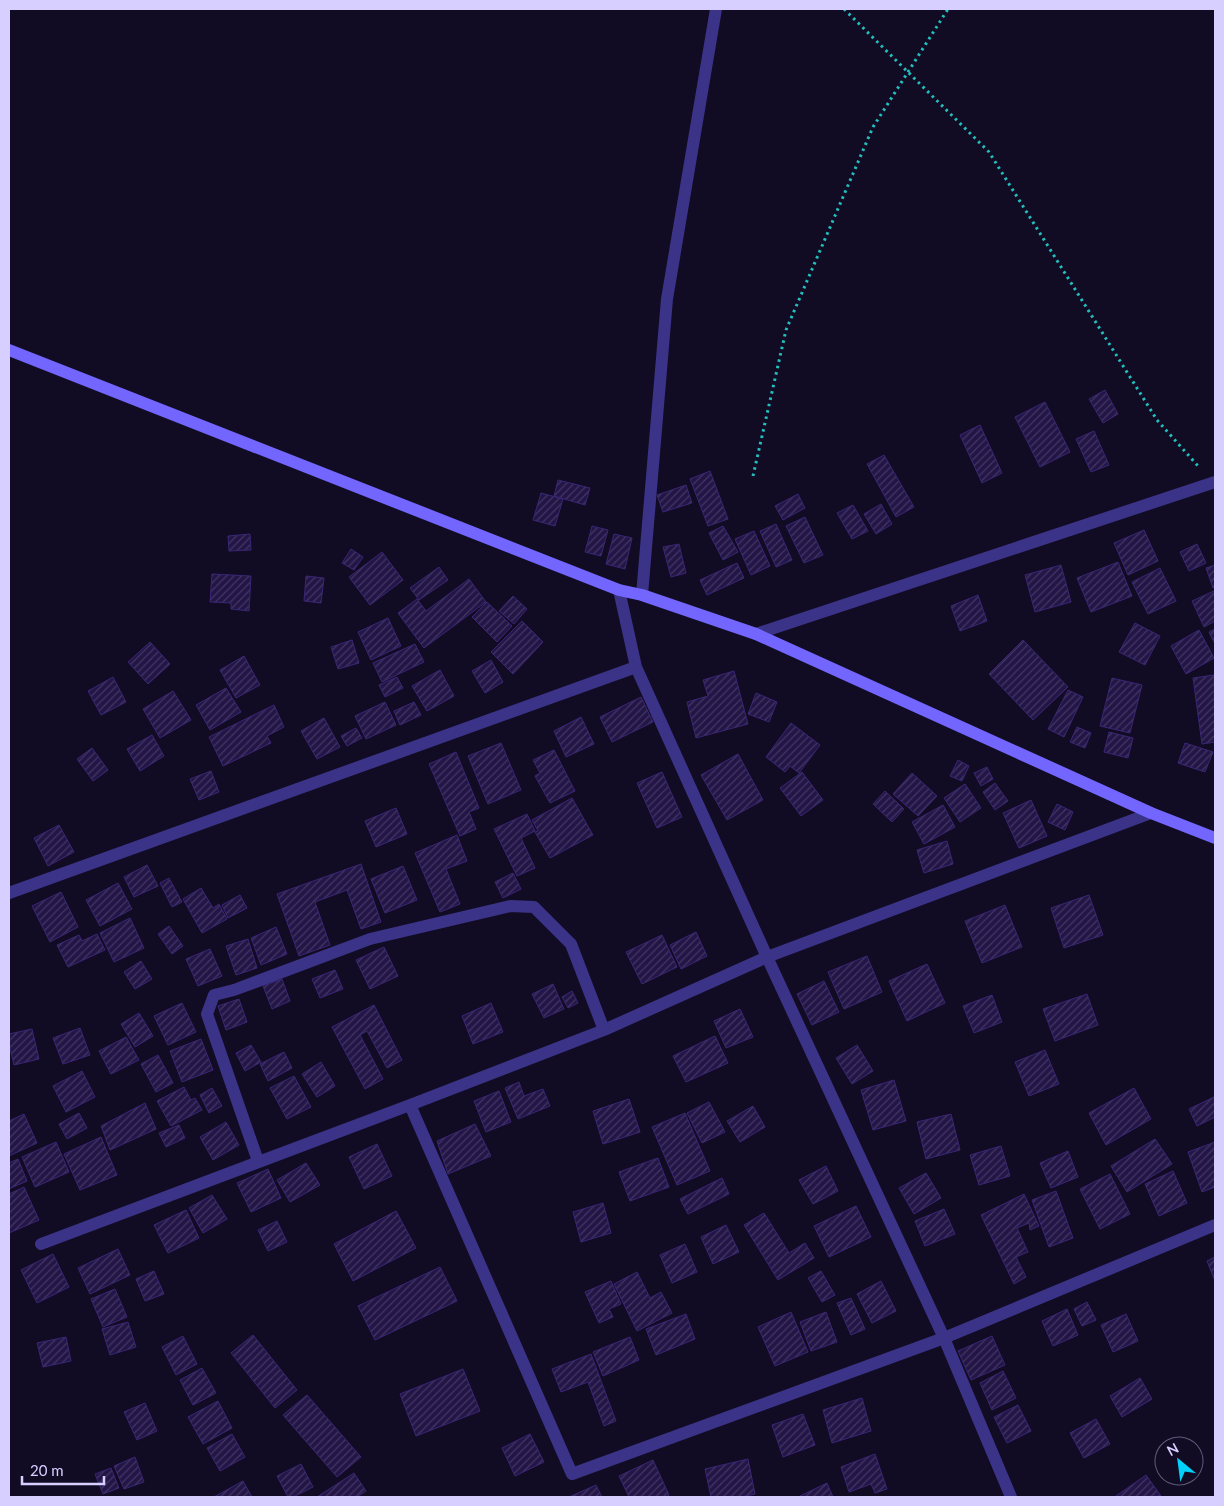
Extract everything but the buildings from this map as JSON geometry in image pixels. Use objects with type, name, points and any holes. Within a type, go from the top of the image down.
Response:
[{"type":"main road","points":[[9,350],[619,590],[642,595],[756,634],[1151,813],[1214,837]]},
{"type":"street","points":[[642,595],[667,299],[716,9]]},
{"type":"street","points":[[756,634],[1214,483]]},
{"type":"street","points":[[619,590],[636,667],[767,957],[944,1338],[1011,1497]]},
{"type":"street","points":[[9,893],[636,667]]},
{"type":"street","points":[[40,1244],[604,1030],[767,957],[1151,813]]},
{"type":"street","points":[[258,1161],[207,1014],[214,995],[234,990],[370,939],[510,906],[534,907],[571,944],[604,1030]]},
{"type":"street","points":[[410,1105],[572,1474],[944,1338],[1215,1225]]},
{"type":"path","points":[[844,9],[989,152],[1157,420],[1214,483]]},
{"type":"path","points":[[753,476],[786,330],[873,127],[948,9]]}]
